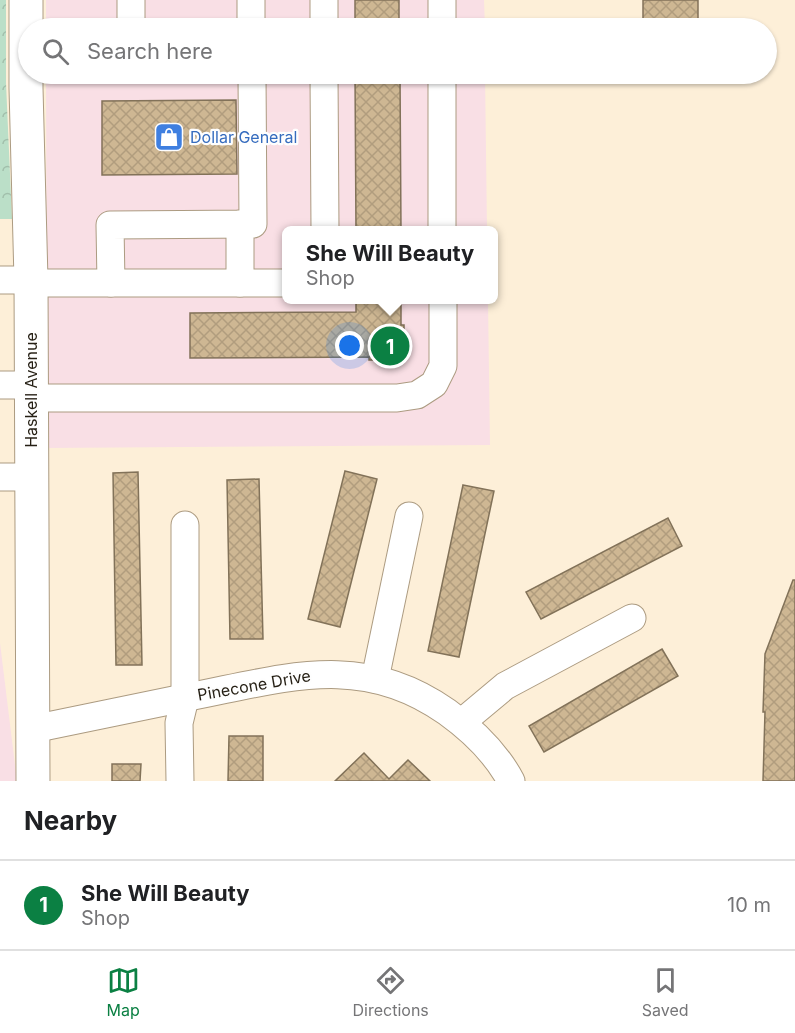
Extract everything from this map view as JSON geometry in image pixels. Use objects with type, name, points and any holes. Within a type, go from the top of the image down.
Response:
[{"type":"main road","name":"Haskell Avenue","points":[[26,0],[26,18]]},
{"type":"main road","name":"Haskell Avenue","points":[[27,84],[20,281],[21,389],[32,477],[33,781]]},
{"type":"street","points":[[131,0],[131,18]]},
{"type":"street","points":[[251,0],[251,18]]},
{"type":"street","points":[[324,0],[324,18]]},
{"type":"street","points":[[442,0],[442,18]]},
{"type":"street","points":[[111,284],[110,225],[253,224],[252,84]]},
{"type":"street","points":[[324,84],[325,226]]},
{"type":"street","points":[[442,84],[442,226]]},
{"type":"street","points":[[240,224],[240,283]]},
{"type":"street","points":[[20,281],[111,284],[282,283]]},
{"type":"street","points":[[21,389],[397,398],[417,395],[434,384],[443,366],[443,304]]},
{"type":"street","points":[[0,477],[32,477]]},
{"type":"street","points":[[375,679],[409,516]]},
{"type":"street","points":[[180,781],[179,723],[186,698],[185,525]]},
{"type":"street","points":[[462,722],[505,686],[632,618]]},
{"type":"street","name":"Pinecone Drive","points":[[33,729],[293,676],[339,674],[375,679],[406,688],[432,702],[462,722],[488,748],[511,781]]},
{"type":"shaded area","points":[[46,0],[484,0],[485,18],[46,18]]},
{"type":"shaded area","points":[[46,84],[485,84],[487,226],[282,226],[282,304],[488,304],[490,445],[47,448]]},
{"type":"shaded area","points":[[0,643],[17,781],[0,781]]},
{"type":"green space","points":[[0,0],[6,0],[6,83],[12,219],[0,219]]},
{"type":"building","points":[[355,0],[399,0],[399,18],[355,18]]},
{"type":"building","points":[[643,0],[698,0],[698,18],[643,18]]},
{"type":"building","points":[[355,84],[400,84],[401,226],[356,226]]},
{"type":"building","name":"Dollar General","points":[[236,100],[237,174],[102,175],[102,101]]},
{"type":"building","points":[[356,304],[401,304],[401,325],[404,325],[404,360],[369,360],[369,357],[190,358],[190,313],[356,312]]},
{"type":"building","points":[[345,471],[377,479],[340,627],[308,619]]},
{"type":"building","points":[[138,472],[142,665],[116,665],[113,473]]},
{"type":"building","points":[[259,479],[263,639],[230,639],[227,480]]},
{"type":"building","points":[[463,485],[494,491],[459,657],[428,651]]},
{"type":"building","points":[[668,518],[682,546],[541,619],[526,592]]},
{"type":"building","points":[[793,580],[795,580],[795,781],[763,781],[765,654]]},
{"type":"building","points":[[662,649],[678,676],[544,752],[529,726]]},
{"type":"building","points":[[229,736],[263,736],[263,781],[228,781]]},
{"type":"building","points":[[364,753],[389,779],[408,760],[430,781],[335,781]]},
{"type":"building","points":[[112,764],[141,764],[140,781],[112,781]]},
{"type":"place","name":"Dollar General","points":[[169,137]]},
{"type":"place","name":"She Will Beauty","points":[[390,346]]}]
